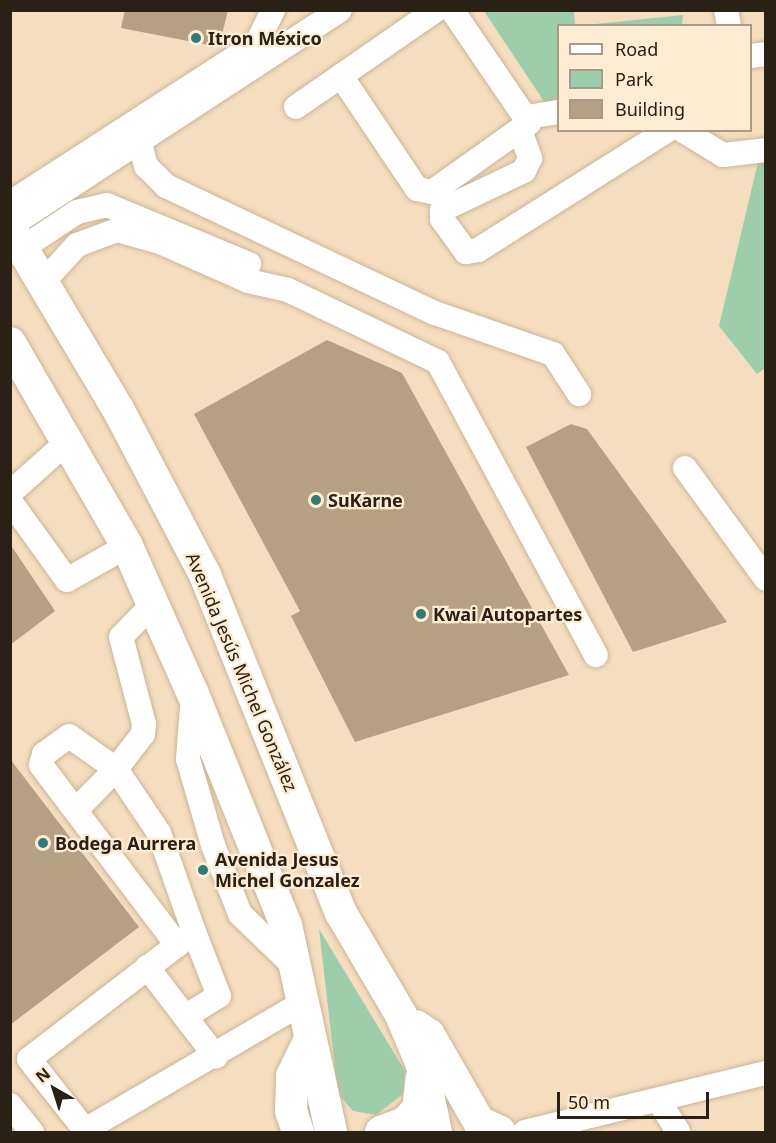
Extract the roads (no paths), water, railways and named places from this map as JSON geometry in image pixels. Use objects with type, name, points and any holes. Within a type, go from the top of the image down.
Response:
[{"type":"main road","name":"Avenida Jesús Michel González","points":[[14,221],[44,281],[205,575],[342,913],[401,1015],[422,1065],[436,1132]]},
{"type":"main road","points":[[10,343],[127,546],[193,694],[286,925],[297,969],[308,1043],[331,1132]]},
{"type":"main road","points":[[401,1015],[429,1035],[479,1122],[500,1132]]},
{"type":"main road","points":[[298,1132],[291,1111],[292,1076],[308,1043]]},
{"type":"main road","points":[[381,1132],[405,1123],[418,1109],[422,1065]]},
{"type":"main road","points":[[321,1098],[337,1120],[362,1132]]},
{"type":"street","points":[[14,221],[257,43],[273,10]]},
{"type":"street","points":[[14,221],[340,10]]},
{"type":"street","points":[[296,107],[436,10]]},
{"type":"street","points":[[452,10],[524,125],[530,159],[524,171],[442,210],[442,219],[466,252],[477,250],[665,132]]},
{"type":"street","points":[[340,76],[423,194],[524,125],[557,112]]},
{"type":"street","points":[[685,132],[723,155],[765,150]]},
{"type":"street","points":[[139,140],[146,166],[166,186],[435,313],[553,354],[579,394]]},
{"type":"street","points":[[14,221],[77,212],[107,205],[258,268],[288,290],[438,362],[596,654]]},
{"type":"street","points":[[44,281],[77,245],[117,231],[160,242],[248,282],[288,290]]},
{"type":"street","points":[[10,493],[67,442]]},
{"type":"street","points":[[685,468],[765,579]]},
{"type":"street","points":[[10,501],[67,580],[127,546]]},
{"type":"street","points":[[77,809],[116,770],[143,734],[144,724],[121,637],[154,603]]},
{"type":"street","points":[[185,938],[159,833],[116,770],[72,736],[44,754],[41,765],[185,938],[219,993],[210,1006],[188,1015]]},
{"type":"street","points":[[185,938],[20,1065],[85,1130],[216,1056],[302,1003]]},
{"type":"street","points":[[147,967],[188,1015],[216,1056]]},
{"type":"street","points":[[525,1132],[659,1101],[765,1073]]},
{"type":"street","points":[[659,1101],[678,1132]]},
{"type":"street","points":[[10,1105],[32,1132]]},
{"type":"place","name":"Itron México","points":[[196,38]]},
{"type":"place","name":"SuKarne","points":[[316,500]]},
{"type":"place","name":"Kwai Autopartes","points":[[421,614]]},
{"type":"place","name":"Bodega Aurrera","points":[[43,843]]},
{"type":"place","name":"Avenida Jesus Michel Gonzalez","points":[[203,870]]}]
